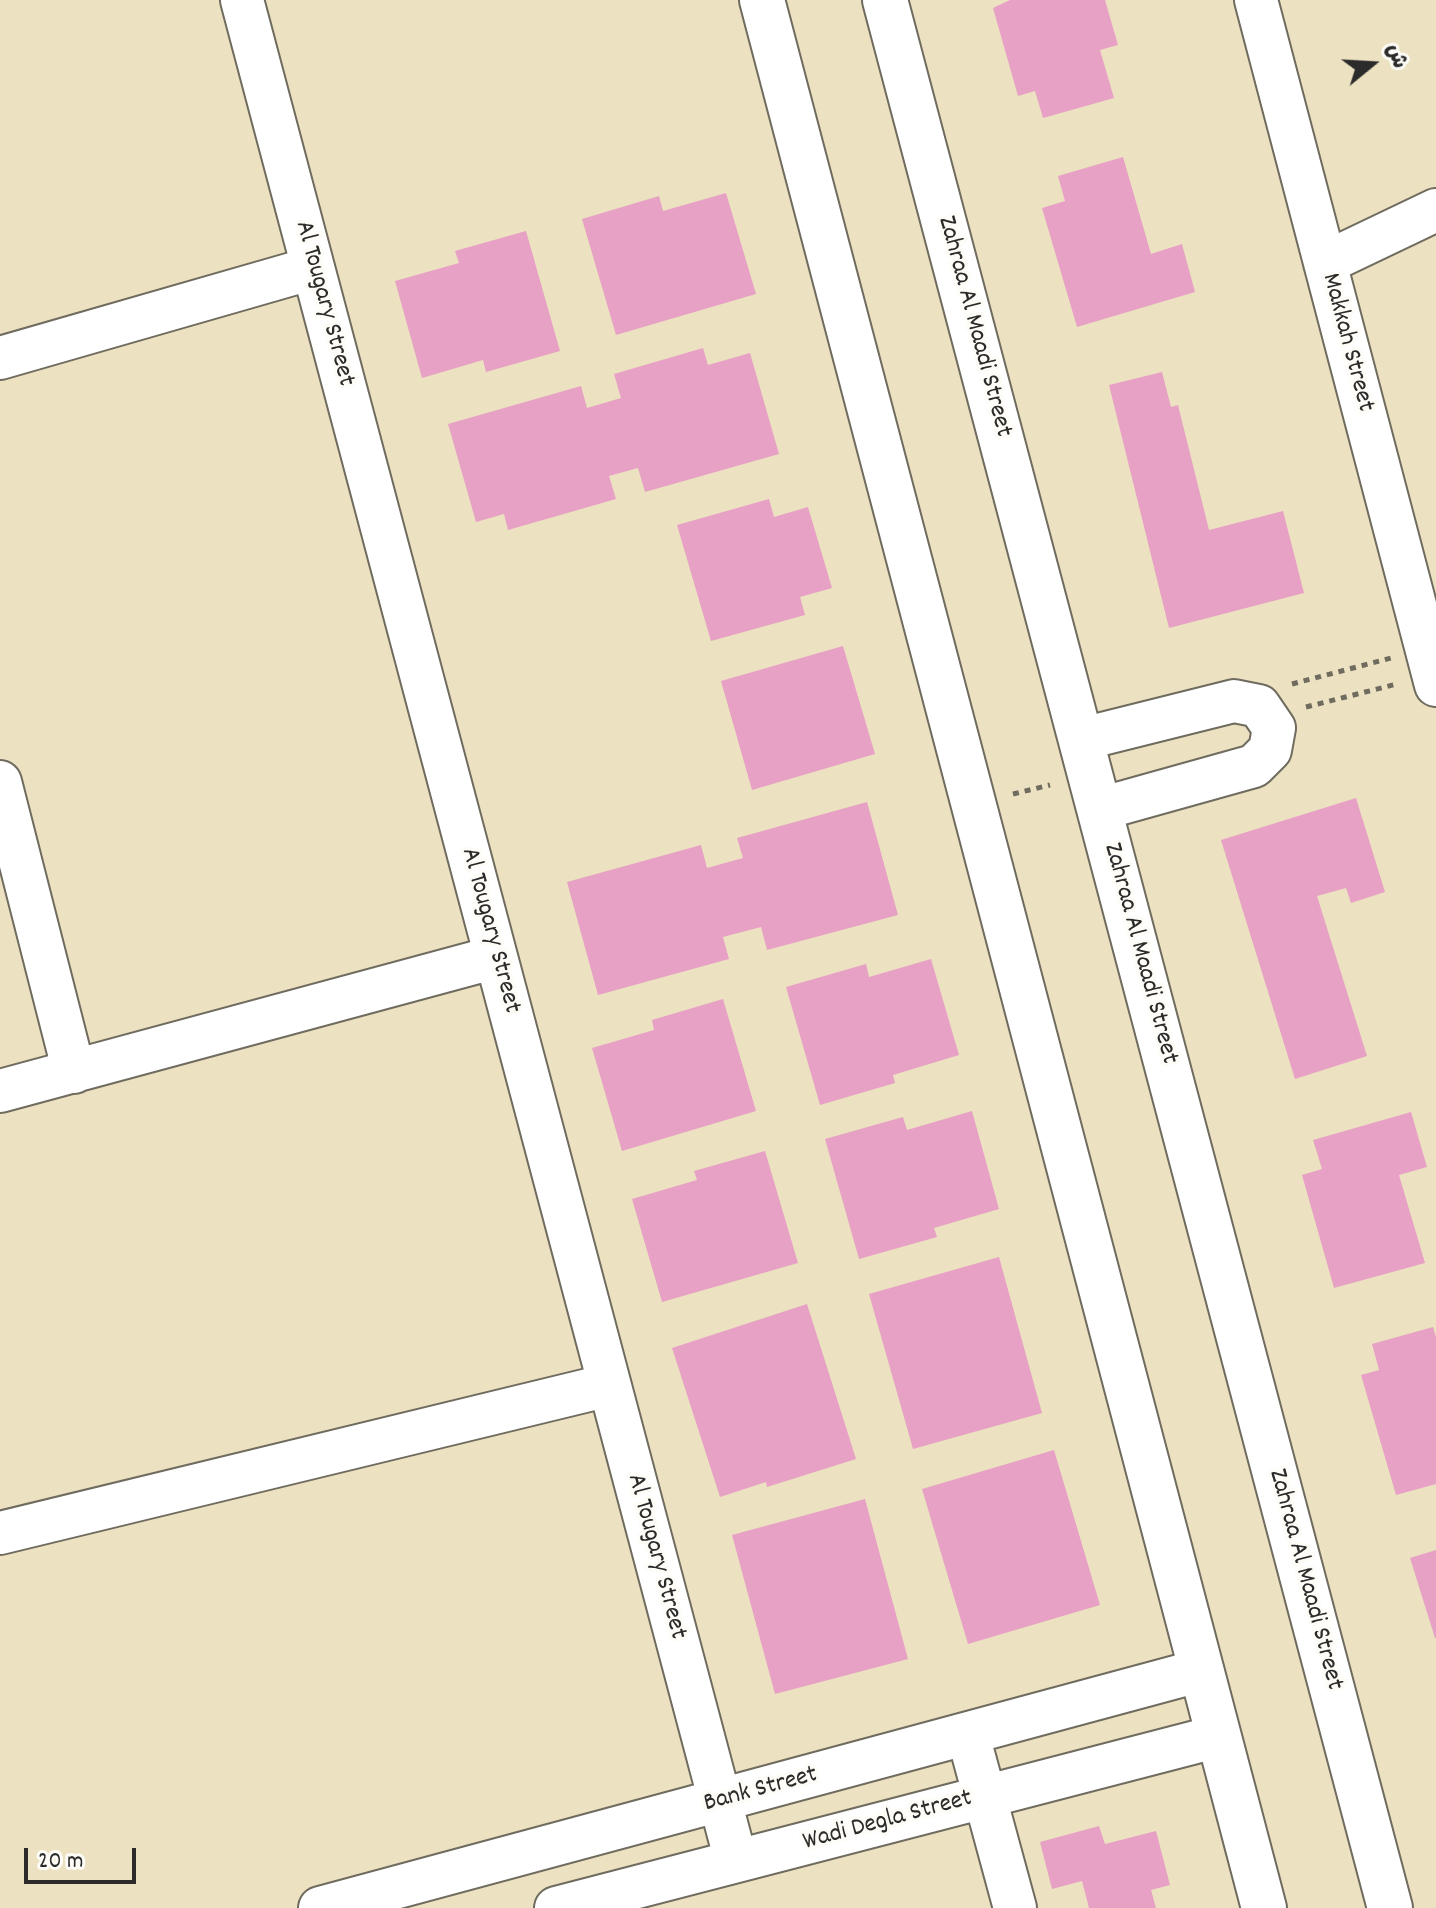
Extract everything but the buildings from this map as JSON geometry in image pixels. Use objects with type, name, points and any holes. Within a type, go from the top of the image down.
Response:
[{"type":"main road","points":[[762,0],[1264,1908]]},
{"type":"main road","name":"Zahraa Al Maadi Street","points":[[885,0],[1390,1908]]},
{"type":"street","name":"Al Tougary Street","points":[[242,0],[736,1861]]},
{"type":"street","name":"Makkah Street","points":[[1256,0],[1436,685]]},
{"type":"street","points":[[1325,263],[1436,210]]},
{"type":"street","points":[[0,358],[313,268]]},
{"type":"street","points":[[0,782],[74,1072]]},
{"type":"street","points":[[0,1091],[496,957]]},
{"type":"street","points":[[0,1533],[609,1385]]},
{"type":"street","name":"Bank Street","points":[[320,1908],[1202,1670]]},
{"type":"street","points":[[968,1735],[1015,1908]]},
{"type":"street","name":"Wadi Degla Street","points":[[556,1908],[1219,1736]]},
{"type":"path","points":[[1322,676],[1374,662]]},
{"type":"path","points":[[1328,701],[1381,688]]},
{"type":"path","points":[[973,803],[1091,774]]}]
